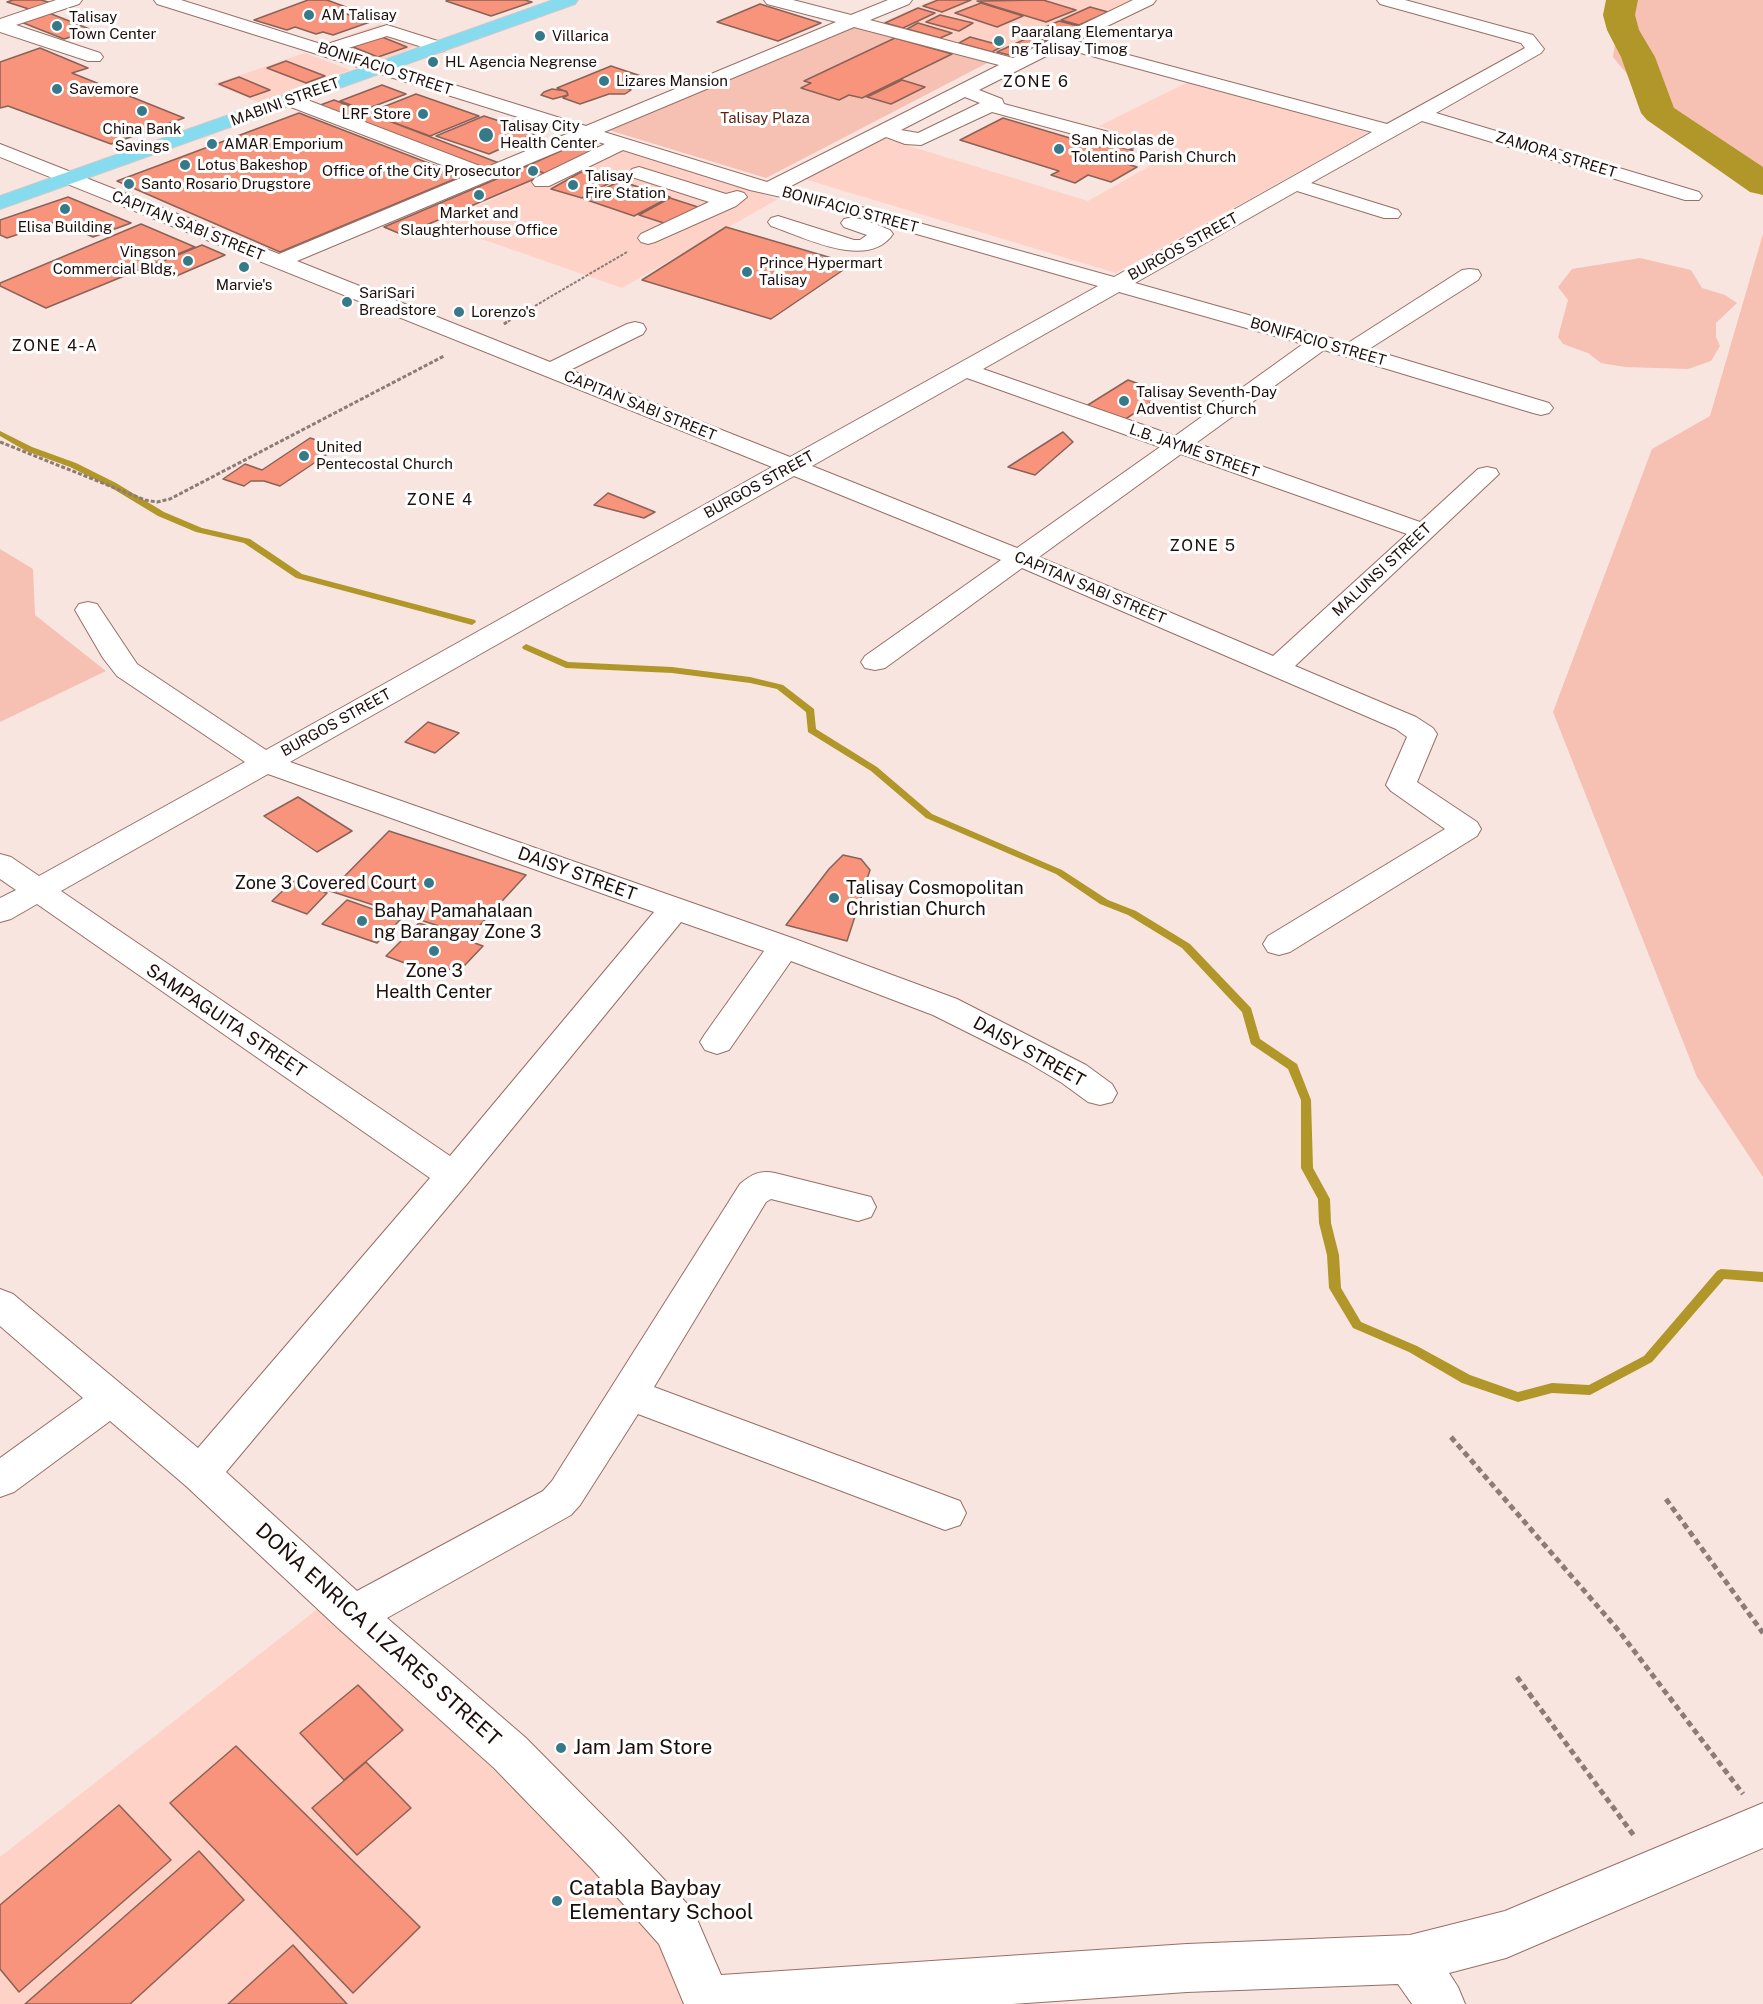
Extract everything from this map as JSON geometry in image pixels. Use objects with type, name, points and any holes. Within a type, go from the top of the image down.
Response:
[{"type":"main road","name":"MABINI STREET","points":[[0,203],[569,0]]},
{"type":"street","points":[[0,26],[73,0]]},
{"type":"street","name":"BONIFACIO STREET","points":[[163,0],[764,187],[808,204],[1115,285],[1351,351],[1541,408]]},
{"type":"street","points":[[773,0],[1015,64]]},
{"type":"street","points":[[278,262],[903,0]]},
{"type":"street","points":[[648,238],[885,130],[1147,0]]},
{"type":"street","points":[[1386,0],[1409,3]]},
{"type":"street","name":"BURGOS STREET","points":[[0,912],[1535,49],[1527,39],[1409,3]]},
{"type":"street","points":[[0,26],[94,57]]},
{"type":"street","points":[[325,50],[387,30],[438,48]]},
{"type":"street","points":[[1060,42],[1389,131]]},
{"type":"street","points":[[885,130],[905,138],[921,139],[995,103],[964,90]]},
{"type":"street","points":[[290,100],[485,175]]},
{"type":"street","points":[[991,106],[1128,143]]},
{"type":"street","name":"ZAMORA STREET","points":[[1420,114],[1692,196]]},
{"type":"street","points":[[542,182],[621,144]]},
{"type":"street","name":"CAPITAN SABI STREET","points":[[0,150],[1020,558],[1406,723],[1423,734],[1401,785],[1466,829],[1279,944]]},
{"type":"street","points":[[593,158],[729,202]]},
{"type":"street","points":[[1294,184],[1391,214]]},
{"type":"street","points":[[1351,351],[1470,275]]},
{"type":"street","points":[[550,371],[635,329]]},
{"type":"street","points":[[875,662],[1320,343]]},
{"type":"street","name":"L.B. JAYME STREET","points":[[964,370],[1424,532]]},
{"type":"street","name":"MALUNSI STREET","points":[[1278,667],[1486,474]]},
{"type":"street","name":"DAISY STREET","points":[[88,610],[117,658],[128,670],[266,763],[784,947],[945,1007],[1030,1049],[1074,1074],[1100,1093]]},
{"type":"street","name":"SAMPAGUITA STREET","points":[[0,864],[453,1176]]},
{"type":"street","points":[[200,1474],[453,1176],[675,908]]},
{"type":"street","points":[[717,1042],[784,947]]},
{"type":"street","points":[[353,1615],[557,1503],[566,1493],[629,1394],[753,1194],[764,1184],[858,1207]]},
{"type":"street","name":"DOÑA ENRICA LIZARES STREET","points":[[4,1314],[200,1474],[353,1615],[510,1753],[608,1852],[676,1927],[709,2002]]},
{"type":"street","points":[[629,1394],[945,1513]]},
{"type":"street","points":[[0,1480],[110,1400]]},
{"type":"street","points":[[709,2002],[1187,1968],[1410,1959],[1506,1934],[1658,1869],[1756,1814]]},
{"type":"street","points":[[1410,1959],[1441,2004]]},
{"type":"path","points":[[0,442],[145,500],[157,502],[170,499],[539,306],[648,238]]},
{"type":"path","points":[[1451,1437],[1619,1631],[1756,1814]]},
{"type":"path","points":[[1666,1499],[1763,1633]]},
{"type":"path","points":[[1517,1677],[1658,1869]]},
{"type":"shaded area","name":"Paaralang Elementarya ng Talisay Timog","points":[[933,0],[1136,0],[1013,59],[880,23]]},
{"type":"shaded area","points":[[379,24],[430,41],[381,60],[330,42]]},
{"type":"shaded area","points":[[305,53],[350,70],[260,103],[214,84]]},
{"type":"shaded area","points":[[1190,81],[1368,133],[1116,273],[801,178],[880,137],[1088,201],[1176,151],[1099,126]]},
{"type":"shaded area","points":[[607,146],[778,199],[622,288],[439,224]]},
{"type":"shaded area","points":[[320,1607],[560,1832],[683,1970],[683,2004],[0,2004],[0,1857]]},
{"type":"green space","points":[[1621,0],[1763,0],[1763,184],[1659,113],[1613,57]]},
{"type":"green space","name":"Talisay Plaza","points":[[848,24],[991,61],[766,178],[602,128]]},
{"type":"green space","points":[[1763,234],[1763,1177],[1697,1077],[1553,712],[1652,449],[1710,416]]},
{"type":"green space","points":[[1640,258],[1691,270],[1702,288],[1725,295],[1737,303],[1716,323],[1716,337],[1720,346],[1711,361],[1688,369],[1625,367],[1601,363],[1588,353],[1563,344],[1558,337],[1568,300],[1558,287],[1572,269]]},
{"type":"green space","points":[[0,549],[33,569],[35,615],[106,671],[0,722]]},
{"type":"building","points":[[41,0],[52,3],[32,10],[7,2]]},
{"type":"building","name":"AM Talisay","points":[[308,0],[327,0],[346,7],[338,11],[370,22],[333,35],[323,32],[316,34],[295,27],[287,30],[254,20]]},
{"type":"building","points":[[525,0],[532,2],[491,16],[446,1]]},
{"type":"building","points":[[938,0],[971,0],[942,12],[923,6]]},
{"type":"building","points":[[1043,0],[1076,10],[1046,22],[977,1]]},
{"type":"building","points":[[981,3],[1023,16],[997,27],[955,13]]},
{"type":"building","points":[[760,4],[821,23],[778,41],[717,22]]},
{"type":"building","points":[[1090,7],[1108,12],[1079,25],[1061,20]]},
{"type":"building","points":[[918,8],[935,13],[903,28],[885,23]]},
{"type":"building","name":"Talisay Town Center","points":[[49,13],[92,30],[64,39],[21,22]]},
{"type":"building","points":[[940,15],[973,23],[959,31],[926,22]]},
{"type":"building","points":[[1059,21],[1078,26],[1050,39],[1030,34]]},
{"type":"building","points":[[918,23],[952,33],[940,38],[907,29]]},
{"type":"building","points":[[377,35],[407,47],[378,57],[348,45]]},
{"type":"building","points":[[1032,36],[1048,41],[1013,56],[997,52]]},
{"type":"building","points":[[970,37],[1003,46],[992,52],[959,43]]},
{"type":"building","points":[[895,38],[952,54],[862,98],[849,95],[839,100],[801,88],[811,83],[804,81]]},
{"type":"building","name":"Savemore","points":[[40,48],[88,68],[72,73],[184,118],[111,144],[8,106],[0,108],[0,62]]},
{"type":"building","points":[[286,61],[325,76],[306,83],[267,68]]},
{"type":"building","name":"Lizares Mansion","points":[[611,66],[644,77],[623,86],[631,90],[625,94],[609,94],[580,104],[563,98],[568,95],[567,92],[557,88]]},
{"type":"building","points":[[239,77],[270,90],[250,97],[219,84]]},
{"type":"building","points":[[902,80],[925,87],[891,104],[867,97]]},
{"type":"building","points":[[382,85],[406,94],[364,110],[340,101]]},
{"type":"building","points":[[552,89],[566,91],[568,95],[553,99],[541,95]]},
{"type":"building","name":"LRF Store","points":[[416,94],[479,116],[430,136],[368,113]]},
{"type":"building","points":[[334,100],[499,163],[481,170],[315,107]]},
{"type":"building","points":[[299,113],[462,176],[280,252],[117,181]]},
{"type":"building","name":"Talisay City Health Center","points":[[484,116],[536,133],[489,154],[436,136]]},
{"type":"building","name":"San Nicolas de Tolentino Parish Church","points":[[1003,118],[1100,147],[1108,143],[1133,150],[1115,160],[1137,167],[1111,182],[1088,175],[1075,183],[1051,175],[1059,171],[960,140]]},
{"type":"building","points":[[583,141],[601,148],[546,174],[527,166]]},
{"type":"building","points":[[527,166],[546,174],[403,235],[384,227]]},
{"type":"building","points":[[581,172],[613,181],[582,198],[551,189]]},
{"type":"building","points":[[620,181],[670,197],[634,216],[584,199]]},
{"type":"building","name":"Elisa Building","points":[[68,197],[131,223],[93,237],[58,221],[7,238],[0,235],[0,220]]},
{"type":"building","points":[[670,198],[701,208],[670,225],[639,215]]},
{"type":"building","points":[[141,224],[195,247],[46,308],[0,286],[0,283]]},
{"type":"building","name":"Prince Hypermart Talisay","points":[[726,227],[852,264],[771,319],[642,280]]},
{"type":"building","name":"Vingson Commercial Bldg,","points":[[202,245],[225,255],[174,277],[151,266]]},
{"type":"building","name":"Talisay Seventh-Day Adventist Church","points":[[1128,380],[1165,393],[1121,422],[1083,408]]},
{"type":"building","points":[[1063,432],[1073,442],[1035,475],[1008,467]]},
{"type":"building","name":"United Pentecostal Church","points":[[310,438],[338,447],[280,486],[264,481],[251,481],[244,486],[223,479],[245,464],[262,470]]},
{"type":"building","points":[[608,493],[655,512],[644,518],[594,505]]},
{"type":"building","points":[[428,722],[459,733],[435,753],[405,742]]},
{"type":"building","points":[[298,797],[352,831],[317,852],[264,816]]},
{"type":"building","name":"Zone 3 Covered Court","points":[[389,831],[526,875],[470,936],[330,891]]},
{"type":"building","name":"Talisay Cosmopolitan Christian Church","points":[[843,855],[861,859],[870,870],[847,941],[786,925],[829,869]]},
{"type":"building","points":[[293,881],[327,893],[307,914],[272,901]]},
{"type":"building","name":"Bahay Pamahalaan ng Barangay Zone 3","points":[[347,900],[401,919],[377,943],[322,924]]},
{"type":"building","name":"Zone 3 Health Center","points":[[419,923],[483,946],[465,965],[456,962],[442,977],[386,956]]},
{"type":"building","points":[[358,1685],[403,1730],[344,1780],[300,1733]]},
{"type":"building","points":[[236,1746],[420,1927],[353,1993],[170,1803]]},
{"type":"building","points":[[366,1762],[411,1808],[357,1855],[312,1808]]},
{"type":"building","points":[[119,1805],[171,1860],[19,1992],[0,1969],[0,1905]]},
{"type":"building","points":[[199,1851],[244,1900],[130,2004],[25,2004]]},
{"type":"building","points":[[293,1945],[347,2004],[228,2004]]},
{"type":"waterway","points":[[1622,0],[1619,15],[1623,30],[1638,57],[1659,113],[1763,184]]},
{"type":"waterway","points":[[0,433],[29,449],[73,465],[113,485],[161,514],[199,530],[247,541],[299,576],[472,622]]},
{"type":"waterway","points":[[526,647],[566,665],[672,670],[750,680],[780,687],[811,711],[811,730],[874,769],[929,816],[1059,872],[1104,902],[1132,913],[1186,946],[1247,1011],[1255,1041],[1293,1067],[1306,1100],[1307,1168],[1324,1199],[1325,1223],[1333,1255],[1335,1288],[1357,1325],[1413,1349],[1466,1379],[1518,1397],[1552,1388],[1590,1390],[1648,1359],[1721,1274],[1763,1277]]},
{"type":"place","name":"AM Talisay","points":[[309,15]]},
{"type":"place","name":"Talisay Town Center","points":[[57,26]]},
{"type":"place","name":"Villarica","points":[[540,36]]},
{"type":"place","name":"Paaralang Elementarya ng Talisay Timog","points":[[999,41]]},
{"type":"place","name":"HL Agencia Negrense","points":[[433,62]]},
{"type":"place","name":"Lizares Mansion","points":[[604,81]]},
{"type":"place","name":"Savemore","points":[[57,89]]},
{"type":"place","name":"China Bank Savings","points":[[142,111]]},
{"type":"place","name":"LRF Store","points":[[423,114]]},
{"type":"place","name":"Talisay City Health Center","points":[[486,135]]},
{"type":"place","name":"AMAR Emporium","points":[[212,144]]},
{"type":"place","name":"San Nicolas de Tolentino Parish Church","points":[[1059,149]]},
{"type":"place","name":"Lotus Bakeshop","points":[[185,165]]},
{"type":"place","name":"Office of the City Prosecutor","points":[[533,171]]},
{"type":"place","name":"Santo Rosario Drugstore","points":[[129,184]]},
{"type":"place","name":"Talisay Fire Station","points":[[573,185]]},
{"type":"place","name":"Market and Slaughterhouse Office","points":[[479,195]]},
{"type":"place","name":"Elisa Building","points":[[65,209]]},
{"type":"place","name":"Vingson Commercial Bldg,","points":[[188,261]]},
{"type":"place","name":"Marvie's","points":[[244,267]]},
{"type":"place","name":"Prince Hypermart Talisay","points":[[747,272]]},
{"type":"place","name":"SariSari Breadstore","points":[[347,302]]},
{"type":"place","name":"Lorenzo's","points":[[459,312]]},
{"type":"place","name":"Talisay Seventh-Day Adventist Church","points":[[1124,401]]},
{"type":"place","name":"United Pentecostal Church","points":[[304,456]]},
{"type":"place","name":"Zone 3 Covered Court","points":[[429,883]]},
{"type":"place","name":"Talisay Cosmopolitan Christian Church","points":[[834,898]]},
{"type":"place","name":"Bahay Pamahalaan ng Barangay Zone 3","points":[[362,921]]},
{"type":"place","name":"Zone 3 Health Center","points":[[434,951]]},
{"type":"place","name":"Jam Jam Store","points":[[561,1748]]},
{"type":"place","name":"Catabla Baybay Elementary School","points":[[557,1901]]},
{"type":"district","name":"ZONE 6","points":[[1036,82]]},
{"type":"district","name":"ZONE 4-A","points":[[55,346]]},
{"type":"district","name":"ZONE 4","points":[[440,500]]},
{"type":"district","name":"ZONE 5","points":[[1203,546]]}]
